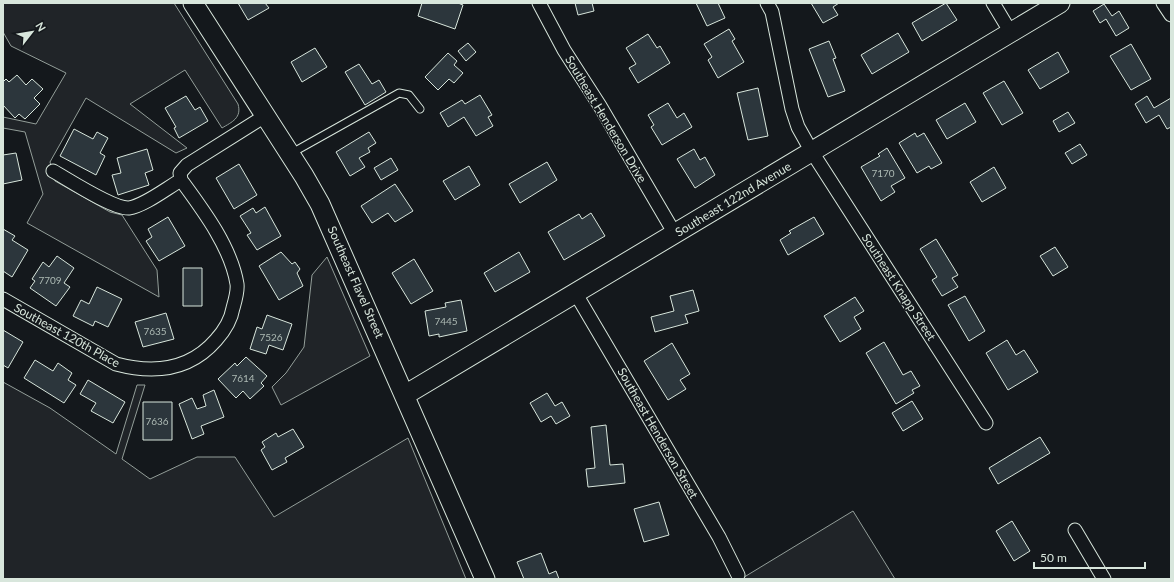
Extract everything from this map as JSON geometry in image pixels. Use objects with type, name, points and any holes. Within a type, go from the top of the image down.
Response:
[{"type":"street","name":"Southeast Flavel Street","points":[[193,3],[290,154],[326,216],[485,579]]},
{"type":"street","name":"Southeast Henderson Drive","points":[[539,3],[564,50],[600,106],[675,234]]},
{"type":"street","name":"Southeast Knapp Street","points":[[767,3],[772,12],[792,109],[798,127],[812,152],[986,423]]},
{"type":"street","points":[[993,3],[1011,33]]},
{"type":"street","name":"Southeast 122nd Avenue","points":[[405,395],[1060,3]]},
{"type":"street","points":[[1163,3],[1171,16]]},
{"type":"street","points":[[53,172],[111,204],[124,208],[142,203],[181,180],[180,173],[187,166],[265,116]]},
{"type":"street","name":"Southeast 120th Place","points":[[3,299],[116,364],[132,368],[160,370],[176,367],[189,362],[207,350],[223,332],[232,316],[238,286],[230,257],[181,180]]},
{"type":"street","name":"Southeast Henderson Street","points":[[576,294],[718,537],[738,574]]},
{"type":"street","points":[[1075,530],[1104,579]]},
{"type":"lane","points":[[290,154],[399,93],[409,95],[420,109]]},
{"type":"shaded area","points":[[3,3],[174,3],[238,104],[239,113],[235,119],[222,128],[185,70],[130,104],[187,148],[176,153],[86,98],[50,162],[55,181],[110,212],[122,215],[157,270],[159,297],[27,223],[43,194],[25,132],[3,128],[3,117],[36,124],[66,73],[11,46],[3,32]]},
{"type":"shaded area","points":[[327,257],[370,356],[281,405],[272,387],[286,373],[304,347],[312,275]]},
{"type":"shaded area","points":[[3,382],[50,408],[116,454],[137,385],[145,385],[122,459],[150,479],[197,457],[235,457],[274,517],[408,438],[466,579],[3,579]]},
{"type":"shaded area","points":[[853,511],[895,579],[741,579]]},
{"type":"building","points":[[238,3],[265,3],[269,8],[248,20]]},
{"type":"building","points":[[422,3],[458,3],[463,5],[455,29],[418,16]]},
{"type":"building","points":[[575,3],[592,3],[594,11],[578,15]]},
{"type":"building","points":[[696,3],[718,3],[725,18],[707,26]]},
{"type":"building","points":[[811,3],[839,3],[833,7],[838,15],[823,23]]},
{"type":"building","points":[[946,3],[957,20],[922,41],[912,23]]},
{"type":"building","points":[[1104,4],[1112,16],[1119,11],[1129,28],[1116,36],[1106,19],[1100,23],[1093,11]]},
{"type":"building","points":[[729,29],[735,39],[732,41],[744,62],[718,78],[708,60],[712,57],[704,44]]},
{"type":"building","points":[[898,33],[909,52],[872,74],[861,55]]},
{"type":"building","points":[[648,34],[657,48],[660,46],[670,63],[638,83],[629,68],[636,64],[626,48]]},
{"type":"building","points":[[829,41],[836,58],[833,59],[845,91],[828,97],[809,49]]},
{"type":"building","points":[[468,43],[476,52],[466,61],[458,51]]},
{"type":"building","points":[[1131,44],[1151,79],[1131,90],[1110,56]]},
{"type":"building","points":[[315,48],[327,67],[302,82],[291,62]]},
{"type":"building","points":[[1058,52],[1069,72],[1040,89],[1028,70]]},
{"type":"building","points":[[448,53],[457,61],[454,65],[463,73],[454,83],[449,79],[438,90],[425,77]]},
{"type":"building","points":[[359,64],[372,84],[379,80],[386,92],[365,105],[345,72]]},
{"type":"building","points":[[17,75],[26,85],[32,79],[43,89],[34,98],[40,104],[25,119],[19,114],[15,118],[3,105],[3,82],[6,79],[9,82]]},
{"type":"building","points":[[1004,81],[1023,113],[1002,125],[983,93]]},
{"type":"building","points":[[758,88],[768,136],[748,140],[737,93]]},
{"type":"building","points":[[480,95],[492,115],[488,117],[493,126],[476,136],[464,117],[448,127],[440,113],[462,100],[465,104]]},
{"type":"building","points":[[186,96],[195,110],[200,107],[208,121],[179,138],[174,128],[176,127],[165,108]]},
{"type":"building","points":[[1147,96],[1154,108],[1171,98],[1171,127],[1167,129],[1159,115],[1146,123],[1135,104]]},
{"type":"building","points":[[668,103],[677,118],[684,113],[692,127],[662,145],[651,127],[654,125],[648,115]]},
{"type":"building","points":[[965,103],[976,122],[947,139],[936,120]]},
{"type":"building","points":[[1068,112],[1075,123],[1059,132],[1053,121]]},
{"type":"building","points":[[74,129],[93,139],[97,132],[108,138],[100,153],[105,156],[96,175],[60,156]]},
{"type":"building","points":[[369,132],[376,143],[368,148],[370,152],[359,158],[365,167],[350,176],[336,152]]},
{"type":"building","points":[[915,133],[917,137],[924,133],[942,163],[931,169],[929,166],[917,173],[899,143]]},
{"type":"building","points":[[1080,144],[1087,155],[1072,164],[1065,153]]},
{"type":"building","points":[[887,148],[905,178],[891,186],[895,192],[881,201],[861,167],[880,156],[878,154]]},
{"type":"building","points":[[147,149],[153,170],[145,173],[149,185],[118,195],[112,175],[121,173],[117,158]]},
{"type":"building","points":[[694,149],[700,160],[705,157],[715,175],[695,188],[677,159]]},
{"type":"building","points":[[16,153],[22,180],[3,184],[3,155]]},
{"type":"building","points":[[391,158],[398,170],[381,180],[374,168]]},
{"type":"building","points":[[547,162],[557,180],[520,203],[509,184]]},
{"type":"building","points":[[239,164],[257,195],[234,209],[216,178]]},
{"type":"building","points":[[469,166],[480,185],[455,200],[443,181]]},
{"type":"building","points":[[994,167],[1006,188],[982,202],[970,182]]},
{"type":"building","points":[[395,184],[413,211],[395,222],[388,213],[372,223],[361,206]]},
{"type":"building","points":[[265,207],[281,236],[257,250],[247,235],[251,233],[240,216],[253,208],[256,213]]},
{"type":"building","points":[[591,213],[605,236],[564,260],[548,232],[579,214],[582,219]]},
{"type":"building","points":[[168,217],[185,246],[159,261],[146,241],[152,237],[148,229]]},
{"type":"building","points":[[814,217],[824,234],[788,255],[780,240],[791,233],[789,231]]},
{"type":"building","points":[[3,229],[15,236],[12,240],[28,250],[12,277],[3,271]]},
{"type":"building","points":[[936,239],[958,275],[952,278],[958,287],[942,296],[932,280],[937,277],[920,249]]},
{"type":"building","points":[[1055,247],[1068,267],[1053,276],[1040,256]]},
{"type":"building","points":[[281,252],[292,264],[295,262],[300,269],[297,273],[303,286],[279,300],[259,266]]},
{"type":"building","points":[[519,252],[530,272],[495,292],[484,273]]},
{"type":"building","points":[[57,256],[74,268],[64,283],[70,287],[56,306],[30,288],[35,281],[32,279],[43,262],[49,267]]},
{"type":"building","points":[[414,259],[433,291],[411,304],[392,273]]},
{"type":"building","points":[[183,268],[202,268],[202,306],[183,306]]},
{"type":"building","points":[[97,287],[122,299],[108,327],[95,321],[93,326],[73,316],[81,300],[89,304]]},
{"type":"building","points":[[693,290],[699,311],[685,315],[688,323],[655,332],[651,317],[674,311],[670,296]]},
{"type":"building","points":[[965,296],[985,331],[969,341],[948,305]]},
{"type":"building","points":[[855,297],[864,311],[854,317],[861,329],[840,342],[824,316]]},
{"type":"building","points":[[461,300],[467,331],[439,337],[439,334],[429,336],[425,311],[446,307],[445,303]]},
{"type":"building","points":[[166,313],[174,339],[143,347],[135,322]]},
{"type":"building","points":[[267,315],[292,324],[283,350],[269,345],[266,354],[250,349],[257,327],[262,329]]},
{"type":"building","points":[[3,330],[23,342],[8,368],[3,365]]},
{"type":"building","points":[[1007,340],[1016,355],[1024,350],[1038,372],[1008,390],[986,353]]},
{"type":"building","points":[[884,342],[903,375],[911,371],[920,386],[912,390],[914,393],[896,404],[866,353]]},
{"type":"building","points":[[672,343],[690,374],[680,380],[686,389],[668,400],[644,361]]},
{"type":"building","points":[[246,357],[267,376],[261,383],[264,386],[250,399],[243,391],[236,398],[218,379],[235,363],[237,366]]},
{"type":"building","points":[[35,360],[53,371],[58,363],[72,373],[68,380],[76,385],[64,403],[24,378]]},
{"type":"building","points":[[88,380],[125,402],[113,423],[91,411],[96,403],[80,394]]},
{"type":"building","points":[[214,390],[224,417],[201,426],[204,434],[192,439],[179,404],[192,398],[197,409],[206,406],[203,395]]},
{"type":"building","points":[[547,393],[555,406],[562,402],[570,416],[556,424],[551,416],[541,422],[530,403]]},
{"type":"building","points":[[912,401],[923,419],[903,431],[892,413]]},
{"type":"building","points":[[143,402],[172,402],[172,440],[143,440]]},
{"type":"building","points":[[606,425],[610,465],[623,464],[625,483],[588,487],[586,469],[595,468],[591,427]]},
{"type":"building","points":[[293,429],[304,447],[285,458],[287,462],[272,470],[261,450],[265,447],[262,442],[276,433],[278,437]]},
{"type":"building","points":[[1040,437],[1050,453],[998,484],[989,468]]},
{"type":"building","points":[[659,502],[669,535],[644,542],[634,509]]},
{"type":"building","points":[[1012,521],[1030,551],[1014,561],[996,531]]},
{"type":"building","points":[[541,553],[549,574],[556,571],[559,579],[524,579],[517,562]]}]
